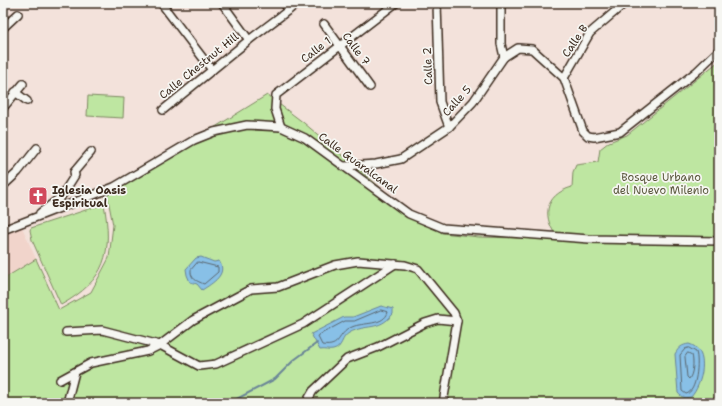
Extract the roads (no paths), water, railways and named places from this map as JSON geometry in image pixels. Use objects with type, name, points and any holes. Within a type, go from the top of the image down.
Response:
[{"type":"street","points":[[161,3],[212,70]]},
{"type":"street","points":[[222,3],[249,40]]},
{"type":"street","points":[[284,3],[289,10]]},
{"type":"street","name":"Calle Chestnut Hill","points":[[163,110],[249,40],[298,3]]},
{"type":"street","name":"Calle 1","points":[[282,127],[275,109],[276,95],[396,3]]},
{"type":"street","name":"Calle 2","points":[[437,3],[440,102],[449,127]]},
{"type":"street","points":[[500,3],[501,44],[504,58]]},
{"type":"street","name":"Calle B","points":[[564,78],[590,33],[625,3]]},
{"type":"street","points":[[3,28],[18,14]]},
{"type":"street","name":"Calle 7","points":[[324,24],[370,87]]},
{"type":"street","name":"Calle 5","points":[[345,166],[376,164],[401,158],[449,127],[473,102],[504,58],[518,48],[532,49],[564,78]]},
{"type":"street","points":[[564,78],[583,131],[588,136],[594,137],[613,135],[620,132],[690,77],[719,50]]},
{"type":"street","points":[[3,108],[23,84]]},
{"type":"street","points":[[15,92],[27,101]]},
{"type":"street","name":"Calle Guaralcanal","points":[[3,230],[114,188],[194,140],[214,132],[247,125],[282,127],[305,138],[409,214],[443,228],[589,239],[719,241]]},
{"type":"street","points":[[3,186],[18,172],[37,148]]},
{"type":"street","points":[[36,217],[60,197],[75,175],[74,172],[91,152]]},
{"type":"street","points":[[60,380],[91,362],[148,351],[160,345],[193,320],[251,289],[278,287],[335,265],[358,261],[406,265],[418,269],[454,313],[457,321],[443,403]]},
{"type":"street","points":[[66,332],[102,330],[160,345],[199,366],[216,364],[303,324],[396,264]]},
{"type":"street","points":[[306,403],[313,391],[347,359],[378,347],[425,323],[438,319],[457,321]]},
{"type":"street","points":[[67,403],[75,372]]},
{"type":"water","points":[[201,257],[214,262],[219,261],[222,270],[218,278],[202,290],[197,284],[190,282],[186,269],[196,258]]},
{"type":"water","points":[[381,306],[393,309],[393,314],[388,320],[377,325],[361,328],[349,333],[336,349],[320,350],[311,334],[344,317],[353,317]]},
{"type":"water","points":[[689,344],[696,348],[700,353],[702,360],[701,377],[695,392],[691,397],[682,397],[678,393],[675,354],[681,347]]},
{"type":"waterway","points":[[229,403],[275,379],[294,360],[317,343]]},
{"type":"place","name":"Iglesia Oasis Espiritual","points":[[38,196]]},
{"type":"park label","name":"Bosque Urbano del Nuevo Milenio","points":[[661,183]]}]
